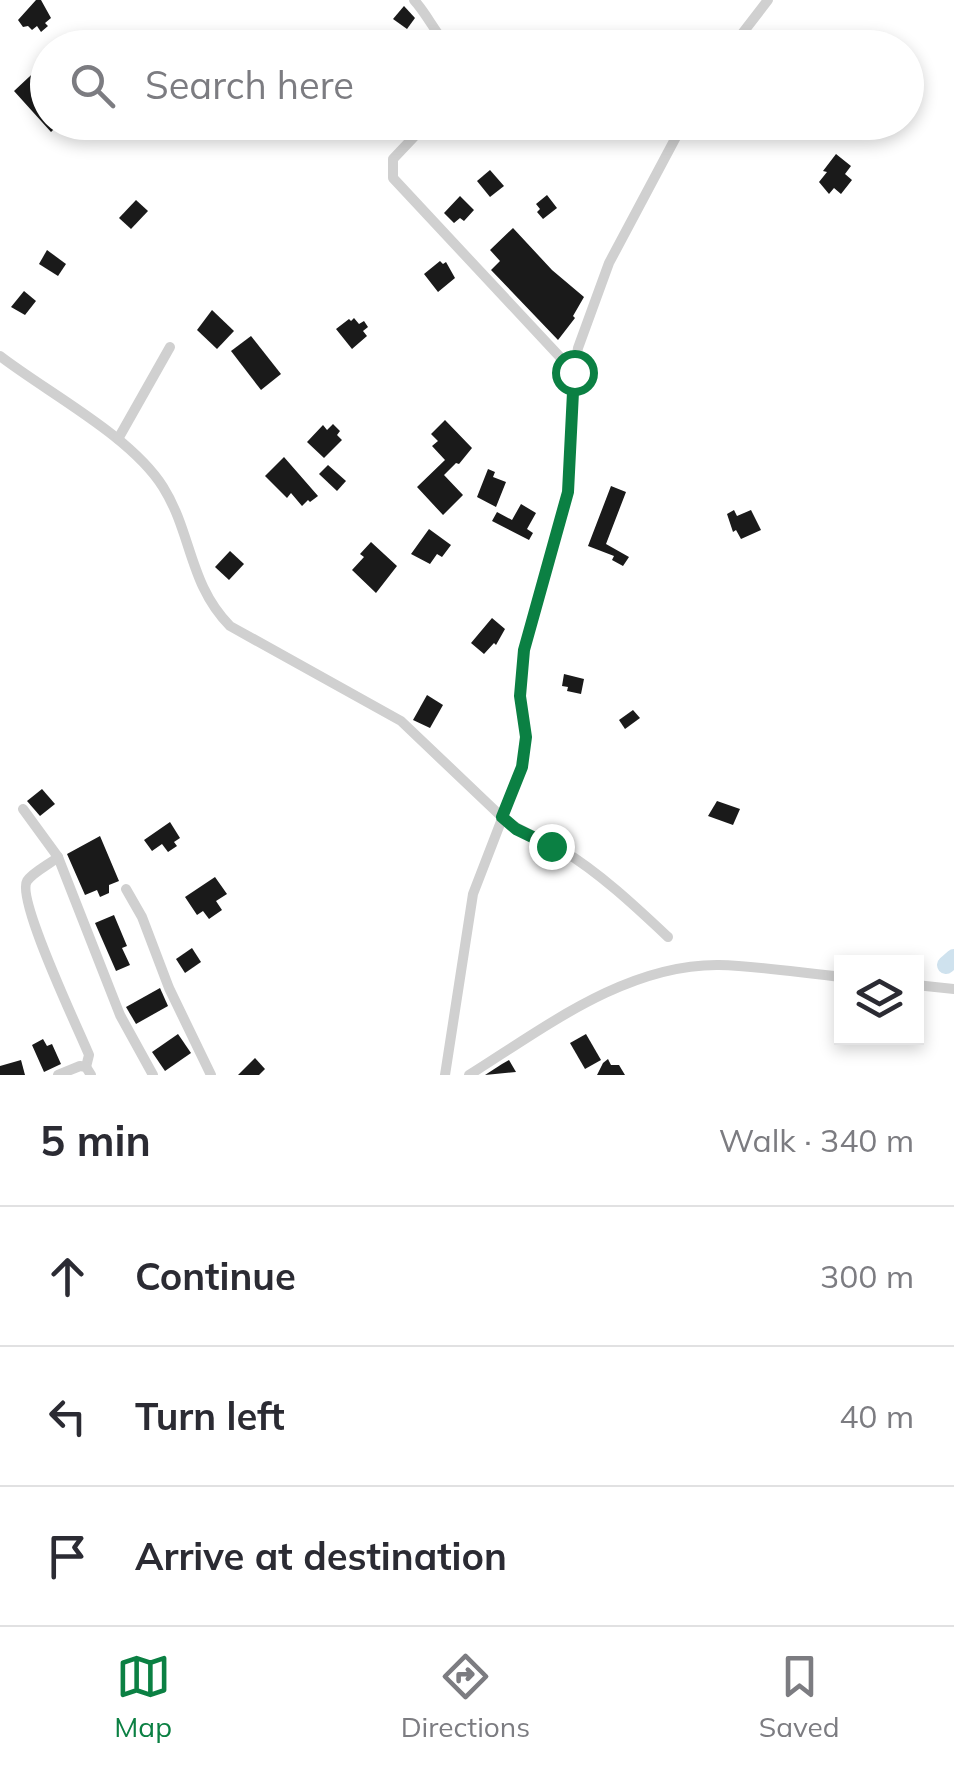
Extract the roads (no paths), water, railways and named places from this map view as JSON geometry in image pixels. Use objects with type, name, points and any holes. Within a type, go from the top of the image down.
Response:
[{"type":"street","points":[[414,0],[435,30]]},
{"type":"street","points":[[744,30],[767,0]]},
{"type":"street","points":[[410,140],[392,159],[394,178],[574,372]]},
{"type":"street","points":[[446,1075],[474,894],[522,767],[526,737],[520,696],[524,650],[568,492],[578,348],[610,263],[675,140]]},
{"type":"street","points":[[118,439],[170,347]]},
{"type":"street","points":[[0,356],[118,439],[160,482],[174,506],[199,583],[230,626],[401,722],[516,829],[558,848],[668,937]]},
{"type":"street","points":[[23,809],[58,857],[120,1015],[153,1075]]},
{"type":"street","points":[[58,857],[28,881],[24,894],[37,938],[89,1055],[89,1071],[76,1067],[58,1075]]},
{"type":"street","points":[[126,889],[142,916],[169,988],[211,1075]]},
{"type":"street","points":[[469,1075],[579,1006],[650,975],[716,965],[834,977]]},
{"type":"street","points":[[924,986],[954,989]]},
{"type":"waterway","points":[[946,965],[954,958]]}]
